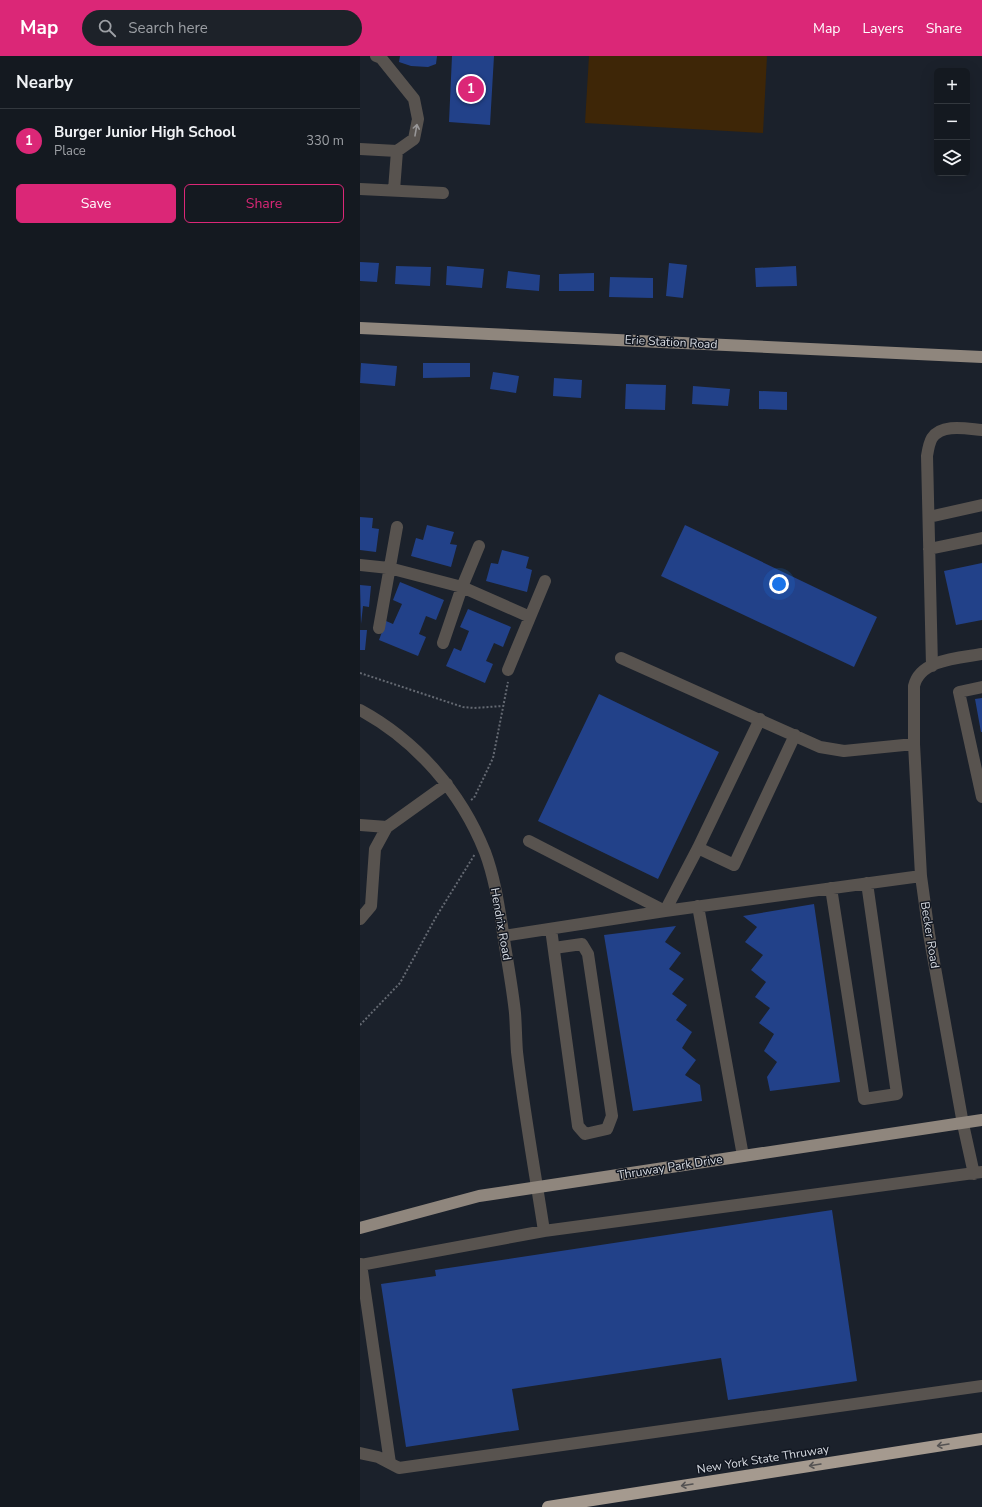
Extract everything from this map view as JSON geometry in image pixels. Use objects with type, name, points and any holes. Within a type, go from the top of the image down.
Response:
[{"type":"highway","name":"New York State Thruway","points":[[548,1507],[982,1439]]},
{"type":"main road","name":"Erie Station Road","points":[[360,328],[982,357]]},
{"type":"main road","name":"Thruway Park Drive","points":[[360,1228],[479,1196],[982,1120]]},
{"type":"street","points":[[360,149],[397,151],[414,139],[418,119],[414,99],[381,58],[376,56]]},
{"type":"street","points":[[394,190],[397,151]]},
{"type":"street","points":[[360,189],[443,193]]},
{"type":"street","points":[[982,430],[945,429],[932,437],[927,456],[932,666],[940,662],[982,654]]},
{"type":"street","points":[[929,517],[982,506]]},
{"type":"street","points":[[379,628],[397,527]]},
{"type":"street","points":[[929,549],[982,538]]},
{"type":"street","points":[[443,643],[462,587],[479,546]]},
{"type":"street","points":[[360,565],[389,568],[462,587],[530,616]]},
{"type":"street","points":[[508,670],[545,581]]},
{"type":"street","points":[[621,658],[820,747],[844,751],[914,744]]},
{"type":"street","name":"Becker Road","points":[[932,666],[920,673],[916,680],[914,744],[921,876],[929,934],[963,1124],[978,1173]]},
{"type":"street","points":[[982,687],[959,692],[982,797]]},
{"type":"street","name":"Hendrix Road","points":[[360,710],[389,728],[410,744],[447,784],[462,806],[483,847],[492,876],[503,936],[515,1012],[517,1052],[544,1231]]},
{"type":"street","points":[[665,911],[698,848],[760,719]]},
{"type":"street","points":[[698,848],[734,865],[795,735]]},
{"type":"street","points":[[360,919],[371,906],[374,849],[387,827],[447,784]]},
{"type":"street","points":[[360,825],[387,827]]},
{"type":"street","points":[[529,841],[665,911]]},
{"type":"street","points":[[503,936],[698,906],[921,876]]},
{"type":"street","points":[[831,888],[864,1099],[897,1094],[867,883]]},
{"type":"street","points":[[698,906],[743,1156]]},
{"type":"street","points":[[551,929],[578,1126],[585,1134],[607,1129],[612,1116],[588,954],[582,944],[554,948]]},
{"type":"street","points":[[390,1464],[361,1264],[544,1231],[978,1173]]},
{"type":"street","points":[[360,1453],[378,1458],[399,1468],[982,1386]]},
{"type":"path","points":[[462,806],[474,798],[493,758],[503,706],[511,676],[506,674],[508,670]]},
{"type":"path","points":[[360,673],[463,707],[474,708],[503,706]]},
{"type":"path","points":[[360,1025],[400,983],[463,872],[473,856],[483,847]]},
{"type":"shaded area","points":[[589,56],[767,56],[763,133],[585,123]]},
{"type":"building","points":[[400,56],[437,56],[436,64],[428,67],[411,66],[399,62]]},
{"type":"building","points":[[452,56],[494,56],[490,125],[449,122]]},
{"type":"building","points":[[360,262],[379,263],[377,282],[360,281]]},
{"type":"building","points":[[669,263],[687,265],[683,298],[666,296]]},
{"type":"building","points":[[396,266],[431,267],[430,286],[395,284]]},
{"type":"building","points":[[447,266],[484,269],[482,288],[446,285]]},
{"type":"building","points":[[796,266],[797,286],[756,287],[755,268]]},
{"type":"building","points":[[508,271],[540,275],[539,291],[506,288]]},
{"type":"building","points":[[594,273],[594,291],[559,291],[559,274]]},
{"type":"building","points":[[610,277],[653,278],[653,298],[609,297]]},
{"type":"building","points":[[361,363],[397,366],[395,386],[360,383]]},
{"type":"building","points":[[423,363],[470,363],[470,377],[423,378]]},
{"type":"building","points":[[493,372],[519,376],[516,393],[490,389]]},
{"type":"building","points":[[554,378],[582,380],[581,398],[553,396]]},
{"type":"building","points":[[626,384],[666,385],[665,410],[625,409]]},
{"type":"building","points":[[693,386],[730,389],[728,406],[692,404]]},
{"type":"building","points":[[759,391],[787,392],[787,410],[759,409]]},
{"type":"building","points":[[360,517],[373,518],[372,528],[379,529],[376,552],[360,550]]},
{"type":"building","points":[[427,525],[454,532],[450,544],[457,545],[451,567],[411,556],[416,538],[423,540]]},
{"type":"building","points":[[685,525],[877,617],[854,667],[661,576]]},
{"type":"building","points":[[502,550],[529,557],[526,568],[532,570],[527,592],[486,581],[491,563],[498,564]]},
{"type":"building","points":[[982,563],[982,620],[956,625],[944,571]]},
{"type":"building","points":[[400,582],[444,600],[436,620],[426,616],[419,634],[426,637],[418,656],[379,640],[386,621],[393,624],[402,604],[393,600]]},
{"type":"building","points":[[360,585],[371,586],[369,607],[363,606],[361,624]]},
{"type":"building","points":[[468,609],[511,627],[503,647],[494,643],[486,661],[493,664],[485,683],[446,666],[454,648],[461,651],[469,631],[460,627]]},
{"type":"building","points":[[360,630],[367,630],[365,650],[360,650]]},
{"type":"building","points":[[599,694],[719,752],[658,879],[538,821]]},
{"type":"building","points":[[982,698],[982,732],[981,732],[975,699]]},
{"type":"building","points":[[814,904],[840,1082],[770,1091],[767,1077],[777,1062],[764,1051],[774,1034],[759,1023],[770,1008],[755,997],[766,982],[751,970],[763,955],[745,942],[757,927],[743,916]]},
{"type":"building","points":[[676,926],[665,942],[681,953],[669,969],[684,979],[672,994],[687,1005],[676,1020],[692,1032],[682,1048],[696,1060],[685,1075],[700,1085],[702,1101],[633,1111],[604,935]]},
{"type":"building","points":[[832,1210],[857,1381],[728,1400],[721,1358],[512,1389],[519,1430],[406,1447],[381,1284],[436,1276],[435,1270]]},
{"type":"place","name":"Burger Junior High School","points":[[471,89]]}]
